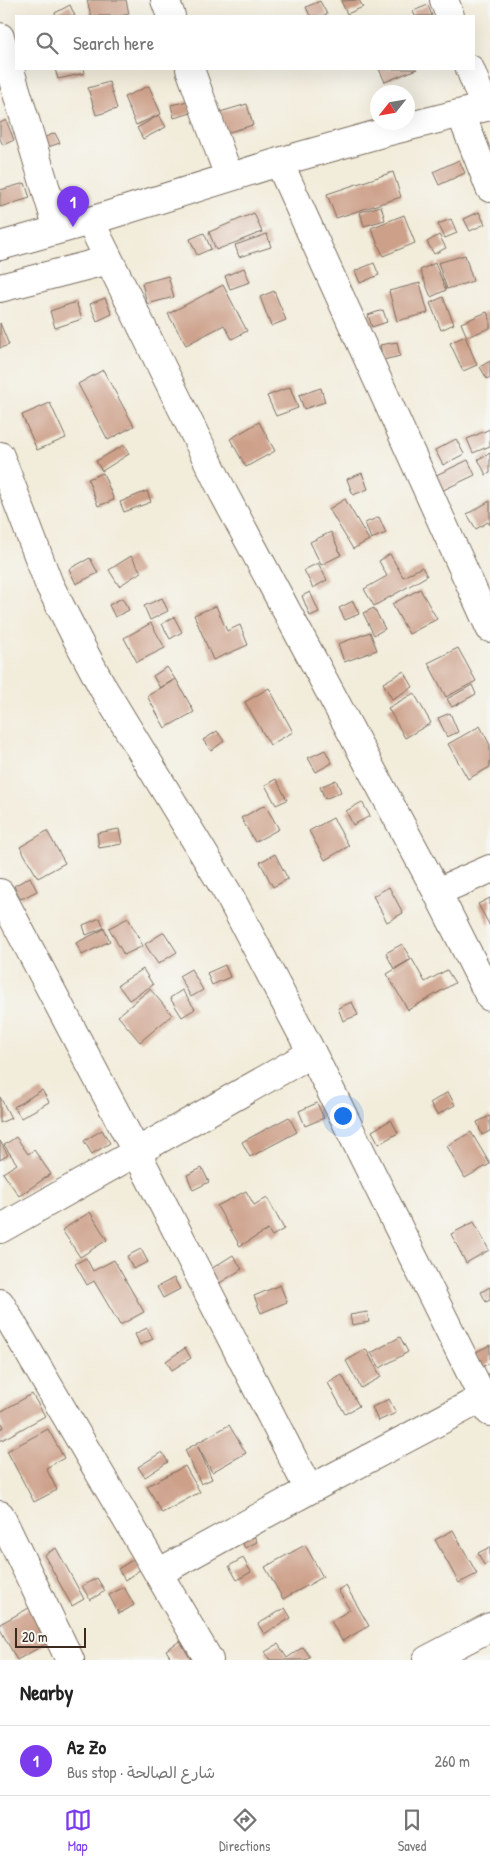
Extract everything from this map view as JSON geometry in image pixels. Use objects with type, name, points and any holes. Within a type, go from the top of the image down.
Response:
[{"type":"street","points":[[165,0],[171,15]]},
{"type":"street","points":[[444,0],[450,15]]},
{"type":"street","points":[[0,37],[58,229]]},
{"type":"street","points":[[190,70],[229,177]]},
{"type":"street","points":[[470,70],[490,188]]},
{"type":"street","points":[[0,246],[279,162],[382,133],[478,109]]},
{"type":"street","points":[[279,162],[490,628]]},
{"type":"street","points":[[90,220],[246,536],[437,892],[490,997]]},
{"type":"street","points":[[0,288],[109,260]]},
{"type":"street","points":[[0,456],[49,584],[77,639],[103,688],[230,897],[312,1053],[488,1402],[309,1490],[158,1573]]},
{"type":"street","points":[[437,892],[490,869]]},
{"type":"street","points":[[0,894],[136,1153],[309,1490]]},
{"type":"street","points":[[0,1229],[312,1053]]},
{"type":"street","points":[[0,1303],[209,1660]]},
{"type":"street","points":[[0,1515],[70,1660]]},
{"type":"street","points":[[427,1660],[490,1626]]},
{"type":"building","points":[[87,0],[126,0],[129,14],[91,15]]},
{"type":"building","points":[[359,0],[363,7],[347,14],[341,1]]},
{"type":"building","points":[[320,1],[327,14],[310,15],[306,7]]},
{"type":"building","points":[[70,5],[75,15],[56,15],[55,13]]},
{"type":"building","points":[[428,5],[432,15],[415,15],[413,11]]},
{"type":"building","points":[[55,70],[84,70],[85,73],[58,79]]},
{"type":"building","points":[[379,70],[415,70],[385,82]]},
{"type":"building","points":[[109,82],[117,109],[96,115],[88,88]]},
{"type":"building","points":[[149,86],[161,114],[136,125],[124,97]]},
{"type":"building","points":[[188,101],[191,113],[174,118],[171,105]]},
{"type":"building","points":[[247,104],[253,125],[226,133],[220,112]]},
{"type":"building","points":[[159,115],[166,127],[143,139],[137,128]]},
{"type":"building","points":[[6,120],[14,140],[3,145],[0,139],[0,123]]},
{"type":"building","points":[[55,133],[60,143],[45,148],[41,139]]},
{"type":"building","points":[[459,160],[465,173],[439,185],[433,172]]},
{"type":"building","points":[[393,172],[401,197],[336,218],[327,194]]},
{"type":"building","points":[[25,183],[30,198],[0,207],[0,190]]},
{"type":"building","points":[[381,206],[385,220],[364,226],[360,212]]},
{"type":"building","points":[[479,212],[485,224],[470,231],[464,219]]},
{"type":"building","points":[[254,213],[262,232],[216,250],[209,232]]},
{"type":"building","points":[[404,215],[415,243],[383,256],[371,228]]},
{"type":"building","points":[[451,219],[457,233],[445,238],[438,224]]},
{"type":"building","points":[[204,233],[211,249],[197,255],[190,239]]},
{"type":"building","points":[[267,234],[271,247],[239,257],[235,245]]},
{"type":"building","points":[[439,235],[446,248],[434,254],[427,242]]},
{"type":"building","points":[[465,255],[473,281],[447,289],[438,263]]},
{"type":"building","points":[[374,263],[379,275],[360,283],[355,271]]},
{"type":"building","points":[[435,263],[446,290],[431,297],[420,270]]},
{"type":"building","points":[[244,268],[250,282],[230,289],[225,276]]},
{"type":"building","points":[[168,276],[174,297],[147,304],[142,283]]},
{"type":"building","points":[[420,283],[428,313],[397,321],[389,291]]},
{"type":"building","points":[[223,285],[247,331],[232,339],[224,325],[186,345],[168,314]]},
{"type":"building","points":[[274,291],[286,320],[271,326],[260,297]]},
{"type":"building","points":[[443,297],[454,324],[441,330],[430,303]]},
{"type":"building","points":[[105,298],[112,314],[97,321],[90,304]]},
{"type":"building","points":[[76,302],[82,319],[55,328],[50,311]]},
{"type":"building","points":[[383,310],[387,322],[372,327],[368,315]]},
{"type":"building","points":[[487,312],[490,319],[490,328],[467,337],[461,323]]},
{"type":"building","points":[[0,323],[9,345],[0,348]]},
{"type":"building","points":[[465,336],[477,365],[463,371],[450,343]]},
{"type":"building","points":[[397,342],[400,356],[383,360],[380,345]]},
{"type":"building","points":[[490,361],[490,377],[487,379],[480,367]]},
{"type":"building","points":[[103,370],[134,426],[108,440],[78,384]]},
{"type":"building","points":[[290,387],[298,408],[276,416],[267,396]]},
{"type":"building","points":[[321,388],[325,402],[304,409],[299,395]]},
{"type":"building","points":[[50,403],[66,438],[37,450],[22,415]]},
{"type":"building","points":[[259,422],[275,451],[246,467],[230,439]]},
{"type":"building","points":[[490,429],[490,446],[473,453],[467,439]]},
{"type":"building","points":[[456,439],[464,454],[443,465],[435,450]]},
{"type":"building","points":[[124,445],[129,454],[102,471],[96,461]]},
{"type":"building","points":[[490,453],[490,473],[486,475],[478,459]]},
{"type":"building","points":[[468,460],[475,475],[437,493],[430,478]]},
{"type":"building","points":[[103,473],[114,500],[98,506],[88,479]]},
{"type":"building","points":[[362,473],[368,489],[353,495],[347,479]]},
{"type":"building","points":[[147,491],[151,502],[124,512],[120,502]]},
{"type":"building","points":[[345,499],[369,540],[353,549],[329,509]]},
{"type":"building","points":[[490,501],[490,525],[488,522],[476,529],[467,514]]},
{"type":"building","points":[[379,517],[386,533],[371,539],[365,523]]},
{"type":"building","points":[[331,532],[341,555],[321,565],[310,542]]},
{"type":"building","points":[[390,554],[403,577],[422,567],[427,576],[374,606],[364,589],[387,576],[379,561]]},
{"type":"building","points":[[131,556],[141,572],[119,586],[109,570]]},
{"type":"building","points":[[90,558],[98,573],[76,584],[69,569]]},
{"type":"building","points":[[318,563],[327,580],[313,588],[304,570]]},
{"type":"building","points":[[420,589],[437,619],[409,634],[392,604]]},
{"type":"building","points":[[310,592],[319,612],[310,616],[302,596]]},
{"type":"building","points":[[122,598],[129,610],[115,617],[109,605]]},
{"type":"building","points":[[162,598],[168,611],[150,620],[144,606]]},
{"type":"building","points":[[353,601],[359,614],[345,620],[339,608]]},
{"type":"building","points":[[216,606],[227,631],[240,625],[248,645],[213,660],[194,615]]},
{"type":"building","points":[[374,608],[385,629],[374,635],[363,613]]},
{"type":"building","points":[[174,617],[182,632],[170,639],[162,624]]},
{"type":"building","points":[[151,623],[165,648],[137,662],[124,638]]},
{"type":"building","points":[[370,632],[377,650],[344,662],[338,644]]},
{"type":"building","points":[[458,648],[476,681],[446,697],[428,663]]},
{"type":"building","points":[[167,667],[175,679],[160,688],[153,676]]},
{"type":"building","points":[[404,671],[413,687],[392,699],[383,683]]},
{"type":"building","points":[[176,679],[194,712],[165,728],[147,696]]},
{"type":"building","points":[[472,685],[476,694],[452,707],[447,699]]},
{"type":"building","points":[[269,688],[293,732],[270,745],[245,702]]},
{"type":"building","points":[[414,693],[431,723],[405,738],[388,708]]},
{"type":"building","points":[[450,713],[458,732],[447,737],[438,718]]},
{"type":"building","points":[[480,726],[490,745],[490,767],[468,779],[448,744]]},
{"type":"building","points":[[217,731],[224,741],[211,751],[203,740]]},
{"type":"building","points":[[325,750],[332,763],[316,772],[308,758]]},
{"type":"building","points":[[276,779],[287,800],[276,805],[265,785]]},
{"type":"building","points":[[336,780],[341,792],[325,799],[320,787]]},
{"type":"building","points":[[362,802],[370,816],[353,825],[346,811]]},
{"type":"building","points":[[265,805],[279,829],[255,842],[241,818]]},
{"type":"building","points":[[333,818],[349,846],[325,860],[309,831]]},
{"type":"building","points":[[119,829],[122,844],[99,848],[97,833]]},
{"type":"building","points":[[47,831],[65,863],[38,878],[20,847]]},
{"type":"building","points":[[275,854],[288,879],[273,887],[260,862]]},
{"type":"building","points":[[30,877],[37,891],[21,899],[14,886]]},
{"type":"building","points":[[389,887],[403,913],[387,922],[373,896]]},
{"type":"building","points":[[490,898],[490,926],[478,904]]},
{"type":"building","points":[[100,918],[104,928],[86,935],[83,925]]},
{"type":"building","points":[[128,918],[143,946],[124,955],[109,928]]},
{"type":"building","points":[[104,929],[110,941],[82,955],[76,943]]},
{"type":"building","points":[[164,932],[177,952],[158,964],[145,944]]},
{"type":"building","points":[[402,944],[411,959],[394,969],[386,953]]},
{"type":"building","points":[[412,959],[425,982],[447,970],[455,983],[408,1010],[387,974]]},
{"type":"building","points":[[225,965],[230,977],[212,985],[207,973]]},
{"type":"building","points":[[143,969],[153,985],[129,1000],[118,985]]},
{"type":"building","points":[[191,969],[203,990],[191,997],[179,976]]},
{"type":"building","points":[[150,989],[172,1015],[140,1042],[118,1016]]},
{"type":"building","points":[[182,990],[195,1009],[182,1017],[170,998]]},
{"type":"building","points":[[352,1002],[358,1015],[343,1021],[338,1008]]},
{"type":"building","points":[[42,1090],[49,1102],[21,1118],[14,1107]]},
{"type":"building","points":[[448,1092],[455,1105],[437,1115],[430,1103]]},
{"type":"building","points":[[0,1097],[11,1118],[0,1123]]},
{"type":"building","points":[[317,1103],[324,1118],[305,1126],[299,1111]]},
{"type":"building","points":[[490,1116],[490,1131],[482,1135],[477,1122]]},
{"type":"building","points":[[289,1117],[297,1132],[250,1157],[242,1142]]},
{"type":"building","points":[[391,1120],[398,1133],[379,1144],[372,1131]]},
{"type":"building","points":[[102,1130],[110,1143],[92,1154],[84,1141]]},
{"type":"building","points":[[471,1132],[490,1164],[465,1178],[447,1146]]},
{"type":"building","points":[[16,1137],[28,1154],[34,1150],[51,1174],[19,1196],[3,1173],[17,1164],[4,1145]]},
{"type":"building","points":[[0,1141],[8,1155],[0,1160]]},
{"type":"building","points":[[202,1168],[209,1182],[193,1190],[187,1175]]},
{"type":"building","points":[[246,1191],[254,1205],[267,1197],[284,1229],[272,1236],[268,1230],[240,1246],[217,1206]]},
{"type":"building","points":[[90,1212],[107,1240],[80,1257],[62,1230]]},
{"type":"building","points":[[474,1222],[489,1250],[466,1263],[451,1234]]},
{"type":"building","points":[[141,1249],[148,1262],[133,1269],[127,1256]]},
{"type":"building","points":[[233,1255],[242,1269],[215,1286],[206,1272]]},
{"type":"building","points":[[86,1258],[93,1271],[114,1260],[144,1312],[120,1325],[94,1281],[87,1285],[75,1264]]},
{"type":"building","points":[[174,1278],[180,1289],[163,1298],[157,1287]]},
{"type":"building","points":[[280,1285],[287,1302],[261,1313],[254,1296]]},
{"type":"building","points":[[490,1287],[490,1300],[486,1302],[481,1292]]},
{"type":"building","points":[[367,1312],[369,1322],[352,1325],[350,1315]]},
{"type":"building","points":[[147,1328],[153,1339],[140,1345],[135,1334]]},
{"type":"building","points":[[400,1337],[408,1352],[380,1368],[371,1353]]},
{"type":"building","points":[[490,1345],[490,1363],[481,1367],[474,1353]]},
{"type":"building","points":[[185,1348],[191,1358],[172,1370],[166,1361]]},
{"type":"building","points":[[366,1349],[381,1377],[361,1388],[346,1361]]},
{"type":"building","points":[[342,1375],[359,1406],[345,1414],[328,1383]]},
{"type":"building","points":[[32,1394],[45,1416],[0,1441],[0,1429],[4,1427],[0,1420],[0,1412]]},
{"type":"building","points":[[389,1399],[396,1413],[378,1421],[372,1407]]},
{"type":"building","points":[[229,1425],[246,1453],[212,1472],[198,1447],[212,1479],[201,1484],[185,1450]]},
{"type":"building","points":[[48,1429],[64,1458],[46,1468],[57,1490],[34,1502],[7,1451]]},
{"type":"building","points":[[162,1452],[168,1462],[145,1477],[138,1467]]},
{"type":"building","points":[[185,1466],[200,1492],[162,1513],[147,1486]]},
{"type":"building","points":[[250,1528],[257,1542],[245,1548],[238,1534]]},
{"type":"building","points":[[453,1530],[477,1574],[459,1583],[435,1540]]},
{"type":"building","points":[[305,1545],[323,1577],[283,1599],[265,1567]]},
{"type":"building","points":[[490,1547],[490,1562],[484,1565],[478,1553]]},
{"type":"building","points":[[56,1548],[84,1599],[72,1606],[44,1555]]},
{"type":"building","points":[[243,1558],[251,1572],[237,1580],[229,1566]]},
{"type":"building","points":[[134,1559],[141,1569],[125,1580],[118,1569]]},
{"type":"building","points":[[97,1578],[105,1591],[90,1600],[82,1586]]},
{"type":"building","points":[[346,1586],[369,1626],[342,1641],[331,1621],[350,1610],[338,1590]]},
{"type":"building","points":[[124,1587],[134,1605],[119,1614],[109,1595]]},
{"type":"building","points":[[38,1603],[56,1638],[17,1660],[0,1629],[0,1624]]},
{"type":"building","points":[[285,1608],[291,1618],[264,1634],[258,1624]]},
{"type":"building","points":[[180,1641],[191,1660],[172,1660],[166,1650]]},
{"type":"building","points":[[278,1644],[287,1658],[303,1647],[310,1657],[306,1660],[270,1660],[265,1652]]},
{"type":"place","name":"Az Zo","points":[[73,227]]}]
